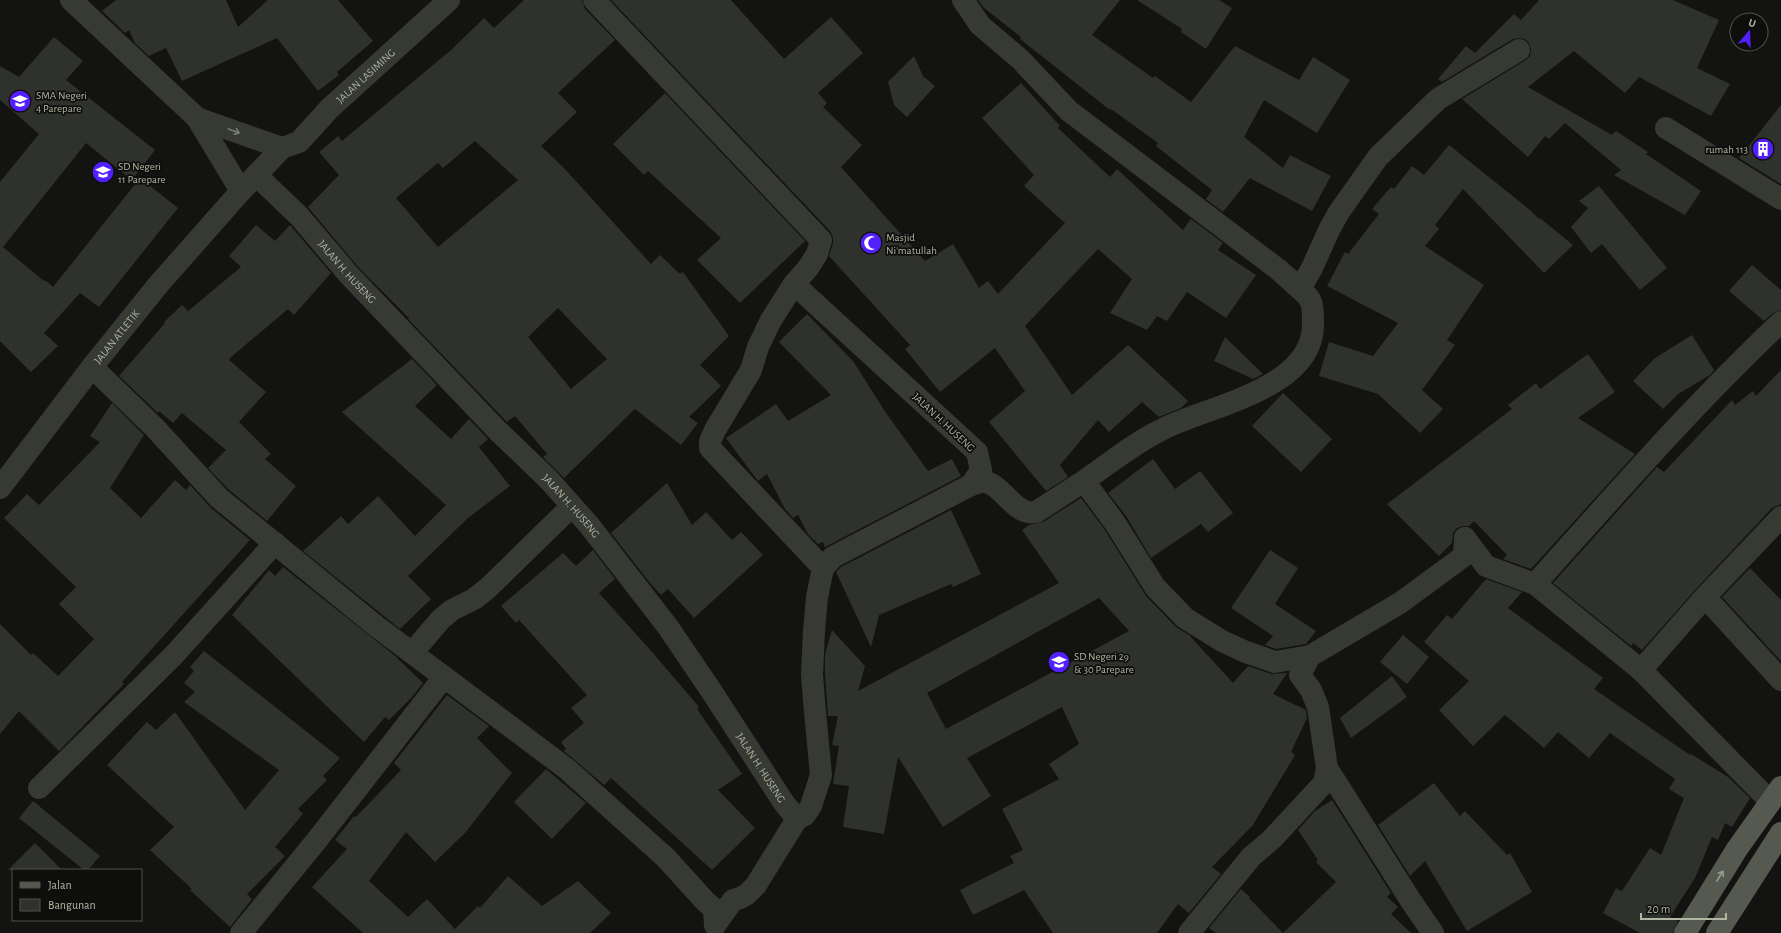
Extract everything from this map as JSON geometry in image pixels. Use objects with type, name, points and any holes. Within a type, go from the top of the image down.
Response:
[{"type":"main road","points":[[1685,933],[1737,849],[1776,794]]},
{"type":"main road","points":[[1717,933],[1781,833]]},
{"type":"street","points":[[72,0],[197,118],[241,191]]},
{"type":"street","name":"JALAN LASIMING","points":[[282,148],[299,142],[329,109],[449,0]]},
{"type":"street","points":[[594,0],[822,240],[817,254],[808,268],[794,284],[771,320],[751,370],[722,417],[710,441],[710,448],[823,568]]},
{"type":"street","points":[[92,367],[155,428],[219,498],[412,653],[567,769],[605,801],[666,858],[714,909],[715,925],[733,900],[746,896],[756,885],[797,819],[805,815],[811,806],[821,775],[812,674],[814,631],[817,597],[823,568],[833,557],[971,485],[984,482],[1023,511],[1031,513],[1036,512],[1084,481],[1139,442],[1164,428],[1231,403],[1275,382],[1286,374],[1305,354],[1311,342],[1313,328],[1313,305],[1308,296],[1279,270],[1068,111],[1021,60],[980,25],[963,0]]},
{"type":"street","points":[[1300,289],[1312,268],[1339,212],[1378,157],[1438,99],[1519,50]]},
{"type":"street","points":[[197,118],[282,148]]},
{"type":"street","points":[[1666,128],[1781,199]]},
{"type":"street","name":"JALAN ATLETIK","points":[[0,488],[92,367],[158,285],[241,191],[282,148]]},
{"type":"street","name":"JALAN H. HUSENG","points":[[256,175],[299,216],[349,275],[589,525],[668,627],[784,803],[797,819]]},
{"type":"street","name":"JALAN H. HUSENG","points":[[794,284],[977,452],[981,470],[971,485]]},
{"type":"street","points":[[1535,584],[1728,373],[1781,322]]},
{"type":"street","points":[[1084,481],[1115,523],[1155,587],[1185,618],[1228,644],[1275,662],[1310,656],[1400,603],[1464,556],[1465,538],[1486,566],[1535,584],[1641,670],[1776,794]]},
{"type":"street","points":[[412,653],[441,619],[452,610],[474,599],[488,588],[572,506]]},
{"type":"street","points":[[1641,670],[1705,597],[1781,517]]},
{"type":"street","points":[[39,788],[173,656],[275,543]]},
{"type":"street","points":[[1705,597],[1781,680]]},
{"type":"street","points":[[1189,933],[1251,857],[1272,839],[1324,783],[1327,768],[1318,707],[1311,690],[1300,675],[1310,656]]},
{"type":"street","points":[[241,933],[317,840],[444,677]]},
{"type":"street","points":[[1327,768],[1411,901],[1433,933]]},
{"type":"building","points":[[116,0],[226,0],[238,27],[268,0],[338,0],[373,41],[337,72],[339,75],[318,91],[277,38],[182,81],[166,48],[149,56],[135,43],[129,30],[125,33],[102,11]]},
{"type":"building","points":[[524,0],[582,0],[585,9],[615,40],[558,93],[577,112],[541,146],[564,168],[651,264],[660,255],[680,274],[683,272],[729,336],[700,365],[721,386],[689,417],[698,423],[681,445],[635,409],[564,478],[543,457],[547,454],[515,416],[507,422],[408,319],[409,318],[358,267],[308,207],[339,175],[319,152],[338,136],[342,141],[451,50],[484,18],[494,28]],"holes":[[[475,141],[518,180],[438,247],[396,198],[438,163],[443,168]],[[558,308],[607,359],[571,389],[528,337]]]},
{"type":"building","points":[[611,0],[731,0],[784,59],[831,17],[863,53],[818,93],[827,103],[823,107],[862,145],[841,167],[925,261],[953,244],[979,288],[988,281],[998,294],[1065,223],[1024,186],[1034,175],[982,118],[1021,83],[1060,126],[1058,128],[1110,177],[1117,169],[1183,230],[1191,219],[1223,243],[1218,250],[1256,275],[1226,318],[1187,292],[1167,321],[1157,316],[1147,330],[1110,313],[1132,279],[1098,249],[1025,326],[1072,395],[1128,345],[1188,401],[1181,408],[1159,417],[1142,402],[1109,432],[1098,420],[1060,465],[1068,477],[1046,491],[989,422],[1025,391],[995,348],[940,392],[905,349],[910,345],[829,256],[833,243],[833,237],[830,231]]},
{"type":"building","points":[[978,0],[1120,0],[1092,35],[1153,78],[1155,76],[1191,102],[1235,46],[1299,80],[1313,57],[1350,80],[1317,133],[1264,100],[1244,137],[1283,168],[1290,155],[1331,176],[1312,211],[1250,178],[1223,212],[1206,199],[1212,190],[1156,146],[1158,143],[1111,109],[1110,110],[1020,39],[1021,37],[983,7]]},
{"type":"building","points":[[1137,0],[1219,0],[1232,8],[1206,49],[1181,32],[1182,29]]},
{"type":"building","points":[[1539,0],[1673,0],[1719,20],[1697,68],[1730,84],[1711,116],[1639,77],[1625,93],[1574,51],[1528,87],[1612,135],[1616,131],[1648,152],[1646,154],[1701,191],[1685,215],[1614,175],[1621,170],[1565,123],[1549,139],[1545,136],[1528,157],[1462,99],[1526,60],[1530,56],[1531,49],[1529,43],[1525,39],[1513,39],[1442,82],[1438,79],[1466,46],[1475,53],[1514,14],[1521,20]]},
{"type":"building","points":[[54,37],[83,61],[66,80],[155,150],[132,180],[86,143],[3,247],[53,287],[140,178],[178,208],[99,307],[80,293],[44,333],[58,346],[31,372],[0,341],[0,182],[39,134],[0,100],[0,66],[19,77]]},
{"type":"building","points":[[914,56],[923,76],[935,86],[907,117],[894,105],[888,82]]},
{"type":"building","points":[[665,93],[805,241],[740,303],[697,260],[721,238],[648,171],[644,175],[613,144]]},
{"type":"building","name":"rumah 113","points":[[1781,105],[1781,184],[1739,158]]},
{"type":"building","points":[[1449,145],[1573,245],[1544,273],[1463,189],[1435,225],[1439,229],[1425,246],[1484,285],[1447,340],[1455,345],[1422,390],[1443,409],[1420,433],[1378,394],[1319,376],[1329,342],[1373,356],[1398,323],[1327,286],[1345,252],[1348,254],[1379,214],[1372,209],[1391,187],[1394,189],[1412,166],[1424,175]]},
{"type":"building","points":[[1599,186],[1667,268],[1640,290],[1602,244],[1591,253],[1571,227],[1588,208],[1579,201]]},
{"type":"building","points":[[256,225],[275,241],[290,225],[331,273],[294,315],[288,309],[229,360],[266,392],[239,422],[271,454],[265,459],[296,486],[267,521],[228,489],[208,468],[226,450],[182,413],[173,423],[159,411],[158,413],[119,376],[165,323],[164,322],[182,305],[188,311],[241,267],[229,256]]},
{"type":"building","points":[[1752,265],[1781,290],[1781,310],[1773,313],[1764,321],[1729,291]]},
{"type":"building","points":[[807,314],[853,361],[886,413],[928,471],[952,459],[961,476],[825,547],[823,542],[818,544],[808,534],[798,515],[793,518],[785,509],[767,474],[758,481],[726,438],[776,404],[788,421],[831,395],[779,342]]},
{"type":"building","points":[[1692,335],[1714,370],[1710,375],[1678,394],[1663,409],[1633,381],[1655,358]]},
{"type":"building","points":[[1225,337],[1263,374],[1253,379],[1214,361]]},
{"type":"building","points":[[1588,354],[1615,392],[1578,418],[1635,454],[1531,569],[1503,559],[1507,555],[1474,521],[1469,526],[1457,528],[1453,533],[1452,543],[1439,556],[1387,504],[1512,409],[1508,405],[1536,383],[1540,389]]},
{"type":"building","points":[[412,359],[437,385],[415,406],[451,439],[469,419],[488,439],[479,447],[510,486],[468,518],[408,576],[431,599],[400,629],[303,551],[341,516],[348,524],[378,496],[415,536],[446,505],[342,412]]},
{"type":"building","points":[[1781,370],[1781,504],[1772,508],[1696,589],[1642,650],[1633,643],[1631,646],[1553,583],[1657,467],[1664,472],[1732,400],[1735,405],[1753,391],[1756,396]]},
{"type":"building","points":[[1283,393],[1332,439],[1301,472],[1252,426]]},
{"type":"building","points":[[112,403],[144,435],[110,488],[141,518],[175,480],[186,490],[190,485],[211,508],[250,540],[122,682],[124,684],[59,751],[19,711],[0,734],[0,624],[31,655],[33,653],[58,676],[94,639],[59,604],[76,587],[4,518],[27,494],[39,505],[100,442],[90,436]]},
{"type":"building","points":[[1153,459],[1175,489],[1200,471],[1233,513],[1208,532],[1201,524],[1151,558],[1126,516],[1108,493]]},
{"type":"building","points":[[667,483],[692,525],[706,512],[732,540],[741,532],[763,555],[694,618],[668,589],[661,595],[611,533]]},
{"type":"building","points":[[1081,498],[1105,530],[1146,596],[1176,627],[1189,635],[1233,683],[1248,666],[1271,674],[1287,673],[1273,694],[1306,710],[1307,718],[1291,752],[1295,755],[1253,825],[1212,867],[1221,874],[1189,913],[1178,904],[1157,933],[1053,933],[1024,890],[973,915],[960,890],[1014,863],[1010,856],[1023,850],[1002,809],[1059,779],[1049,764],[1079,744],[1062,707],[967,758],[991,796],[943,827],[898,757],[884,834],[843,827],[849,786],[833,784],[839,746],[832,745],[838,716],[828,716],[825,674],[825,654],[832,630],[865,666],[858,691],[1059,583],[1022,530],[1029,525],[1043,522]],"holes":[[[1099,598],[1129,631],[946,729],[927,693]]]},
{"type":"building","points":[[951,510],[981,574],[953,587],[951,584],[879,615],[871,647],[836,572],[841,567]]},
{"type":"building","points":[[593,550],[615,579],[599,593],[699,707],[697,709],[742,774],[718,790],[755,828],[712,870],[611,778],[604,785],[564,751],[566,749],[561,742],[584,723],[571,708],[587,695],[519,620],[516,623],[501,606],[563,553],[576,566]]},
{"type":"building","points":[[1270,550],[1298,568],[1275,604],[1316,631],[1306,644],[1276,649],[1265,645],[1273,636],[1231,608]]},
{"type":"building","points":[[283,567],[394,655],[423,683],[412,697],[389,720],[385,717],[364,742],[232,615],[269,570],[275,576]]},
{"type":"building","points":[[1750,568],[1781,600],[1781,661],[1722,597]]},
{"type":"building","points":[[1486,579],[1522,592],[1508,608],[1603,678],[1594,689],[1690,755],[1691,754],[1728,777],[1750,798],[1732,827],[1725,823],[1718,840],[1712,837],[1695,878],[1670,917],[1678,921],[1673,933],[1640,933],[1603,913],[1616,888],[1622,891],[1650,848],[1661,855],[1684,798],[1669,789],[1675,779],[1610,733],[1589,758],[1558,732],[1544,748],[1505,715],[1473,746],[1439,710],[1469,681],[1424,642],[1447,615],[1452,619]]},
{"type":"building","points":[[1403,635],[1429,657],[1407,684],[1380,662]]},
{"type":"building","points":[[204,651],[340,758],[323,776],[327,780],[298,809],[303,814],[275,847],[285,856],[247,894],[252,899],[230,927],[150,850],[174,827],[107,765],[147,722],[156,730],[175,712],[245,810],[279,770],[184,702],[195,692],[184,683],[194,671],[190,667]]},
{"type":"building","points":[[1392,676],[1407,697],[1351,738],[1340,718]]},
{"type":"building","points":[[447,695],[489,726],[477,738],[512,773],[465,833],[435,862],[406,832],[369,881],[408,917],[427,899],[455,929],[478,906],[480,908],[508,876],[542,906],[578,881],[611,913],[590,933],[363,933],[312,887],[347,849],[335,840],[354,816],[356,817],[401,770],[394,763]]},
{"type":"building","points":[[546,769],[586,803],[552,839],[514,802]]},
{"type":"building","points":[[1434,783],[1460,816],[1465,811],[1507,855],[1510,853],[1532,892],[1467,931],[1425,861],[1410,876],[1378,825]]},
{"type":"building","points":[[1332,800],[1391,893],[1387,897],[1398,907],[1391,914],[1411,933],[1283,933],[1336,882],[1316,862],[1318,860],[1298,830],[1315,811]]},
{"type":"building","points":[[33,801],[100,856],[89,869],[83,869],[19,818]]},
{"type":"building","points":[[35,843],[61,869],[12,869],[8,870]]},
{"type":"building","points":[[1241,889],[1283,933],[1216,933],[1209,928]]},
{"type":"place","name":"SMA Negeri 4 Parepare","points":[[20,101]]},
{"type":"place","name":"rumah 113","points":[[1763,149]]},
{"type":"place","name":"SD Negeri 11 Parepare","points":[[103,172]]},
{"type":"place","name":"Masjid Ni'matullah","points":[[871,243]]},
{"type":"place","name":"SD Negeri 29 & 30 Parepare","points":[[1059,662]]}]
